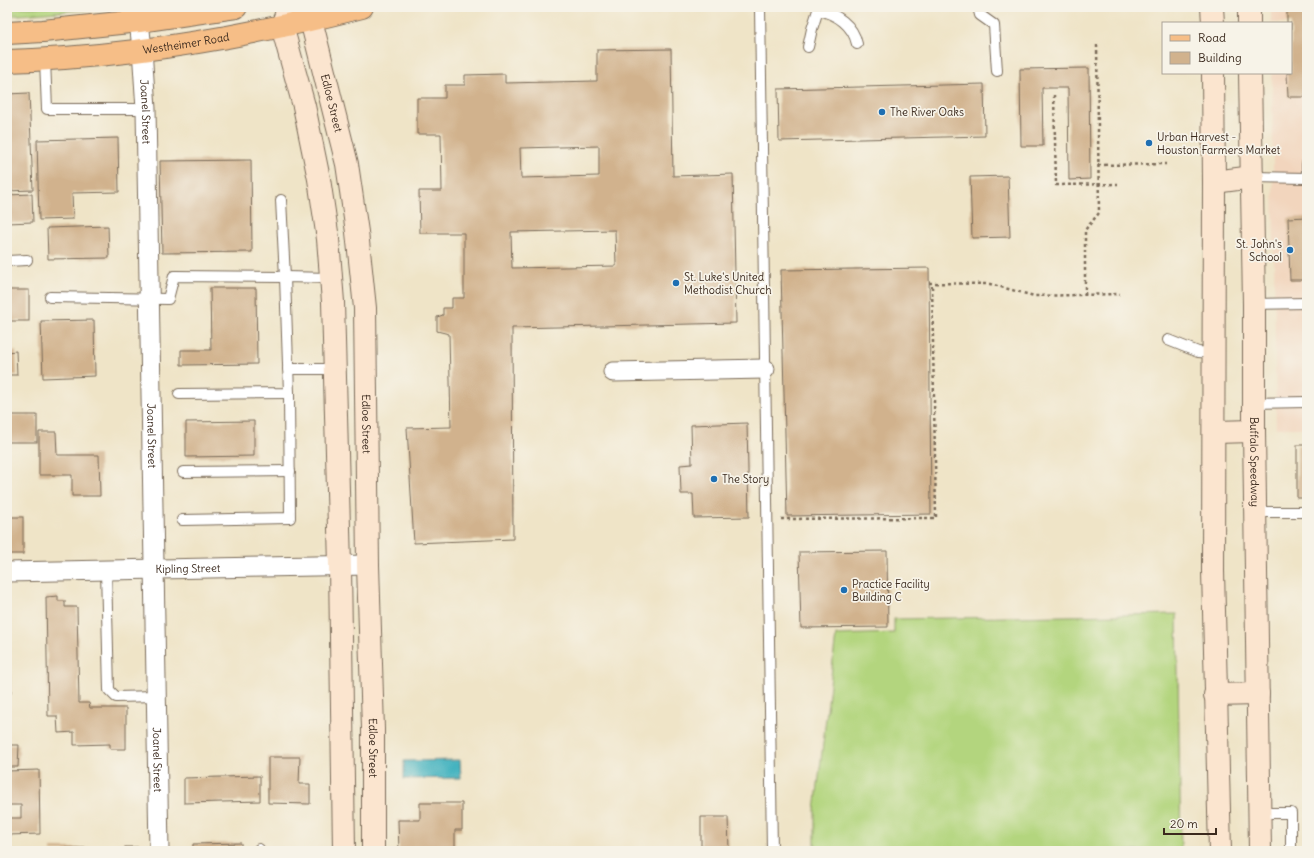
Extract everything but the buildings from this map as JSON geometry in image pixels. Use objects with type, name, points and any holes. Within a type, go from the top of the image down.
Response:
[{"type":"main road","points":[[7,33],[44,31],[139,21],[236,7]]},
{"type":"main road","name":"Westheimer Road","points":[[7,61],[46,60],[231,37],[285,17],[362,7]]},
{"type":"main road","points":[[1212,7],[1213,22]]},
{"type":"main road","points":[[1249,7],[1249,22]]},
{"type":"main road","name":"Edloe Street","points":[[306,14],[347,164],[357,232],[365,308],[368,565],[373,729],[373,851]]},
{"type":"main road","points":[[285,17],[319,179],[328,239],[331,278],[340,566],[344,851]]},
{"type":"main road","points":[[1213,74],[1213,571],[1220,851]]},
{"type":"main road","name":"Buffalo Speedway","points":[[1250,74],[1253,177],[1254,431],[1260,851]]},
{"type":"main road","points":[[1214,182],[1253,177]]},
{"type":"main road","points":[[335,369],[366,368]]},
{"type":"main road","points":[[1214,432],[1254,431]]},
{"type":"main road","points":[[1215,695],[1258,694]]},
{"type":"main road","points":[[343,729],[373,729]]},
{"type":"street","name":"Joanel Street","points":[[139,21],[146,109],[159,851]]},
{"type":"street","points":[[613,372],[765,369]]},
{"type":"street","name":"Kipling Street","points":[[7,572],[368,565]]},
{"type":"lane","points":[[760,7],[772,851]]},
{"type":"lane","points":[[978,7],[980,15],[994,25],[997,71]]},
{"type":"lane","points":[[808,47],[818,9],[831,14],[847,24],[855,36],[857,44]]},
{"type":"lane","points":[[46,60],[47,109],[146,109]]},
{"type":"lane","points":[[1253,177],[1307,178],[1307,164]]},
{"type":"lane","points":[[182,520],[290,518],[289,393],[281,200]]},
{"type":"lane","points":[[7,261],[26,260]]},
{"type":"lane","points":[[50,297],[168,299],[174,276],[331,278]]},
{"type":"lane","points":[[1254,304],[1307,303]]},
{"type":"lane","points":[[1168,340],[1198,352],[1214,353]]},
{"type":"lane","points":[[288,369],[335,369]]},
{"type":"lane","points":[[179,394],[289,393]]},
{"type":"lane","points":[[1254,402],[1307,402]]},
{"type":"lane","points":[[183,472],[290,471]]},
{"type":"lane","points":[[1255,512],[1307,512]]},
{"type":"lane","points":[[106,570],[109,690],[116,697],[156,696]]},
{"type":"lane","points":[[1260,813],[1291,813],[1291,851]]},
{"type":"path","points":[[1085,295],[1085,230],[1099,213],[1097,44]]},
{"type":"path","points":[[1054,96],[1056,185],[1118,184]]},
{"type":"path","points":[[1098,165],[1166,164]]},
{"type":"path","points":[[767,525],[776,520],[936,518],[930,283],[990,284],[1034,296],[1120,294]]},
{"type":"path","points":[[930,502],[936,502]]},
{"type":"shaded area","name":"St. John's School","points":[[1271,7],[1307,7],[1307,428],[1276,428],[1272,74],[1292,74],[1292,22],[1271,22]]},
{"type":"green space","points":[[7,7],[121,7],[7,16]]},
{"type":"green space","points":[[1177,614],[1181,851],[815,851],[815,810],[836,635],[894,633],[894,619]]},
{"type":"water","points":[[460,760],[461,778],[404,779],[404,761]]},
{"type":"place","name":"The River Oaks","points":[[882,112]]},
{"type":"place","name":"Urban Harvest - Houston Farmers Market","points":[[1149,143]]},
{"type":"place","name":"St. John's School","points":[[1290,250]]},
{"type":"place","name":"St. Luke's United Methodist Church","points":[[676,283]]},
{"type":"place","name":"The Story","points":[[714,479]]},
{"type":"place","name":"Practice Facility Building C","points":[[844,590]]}]
